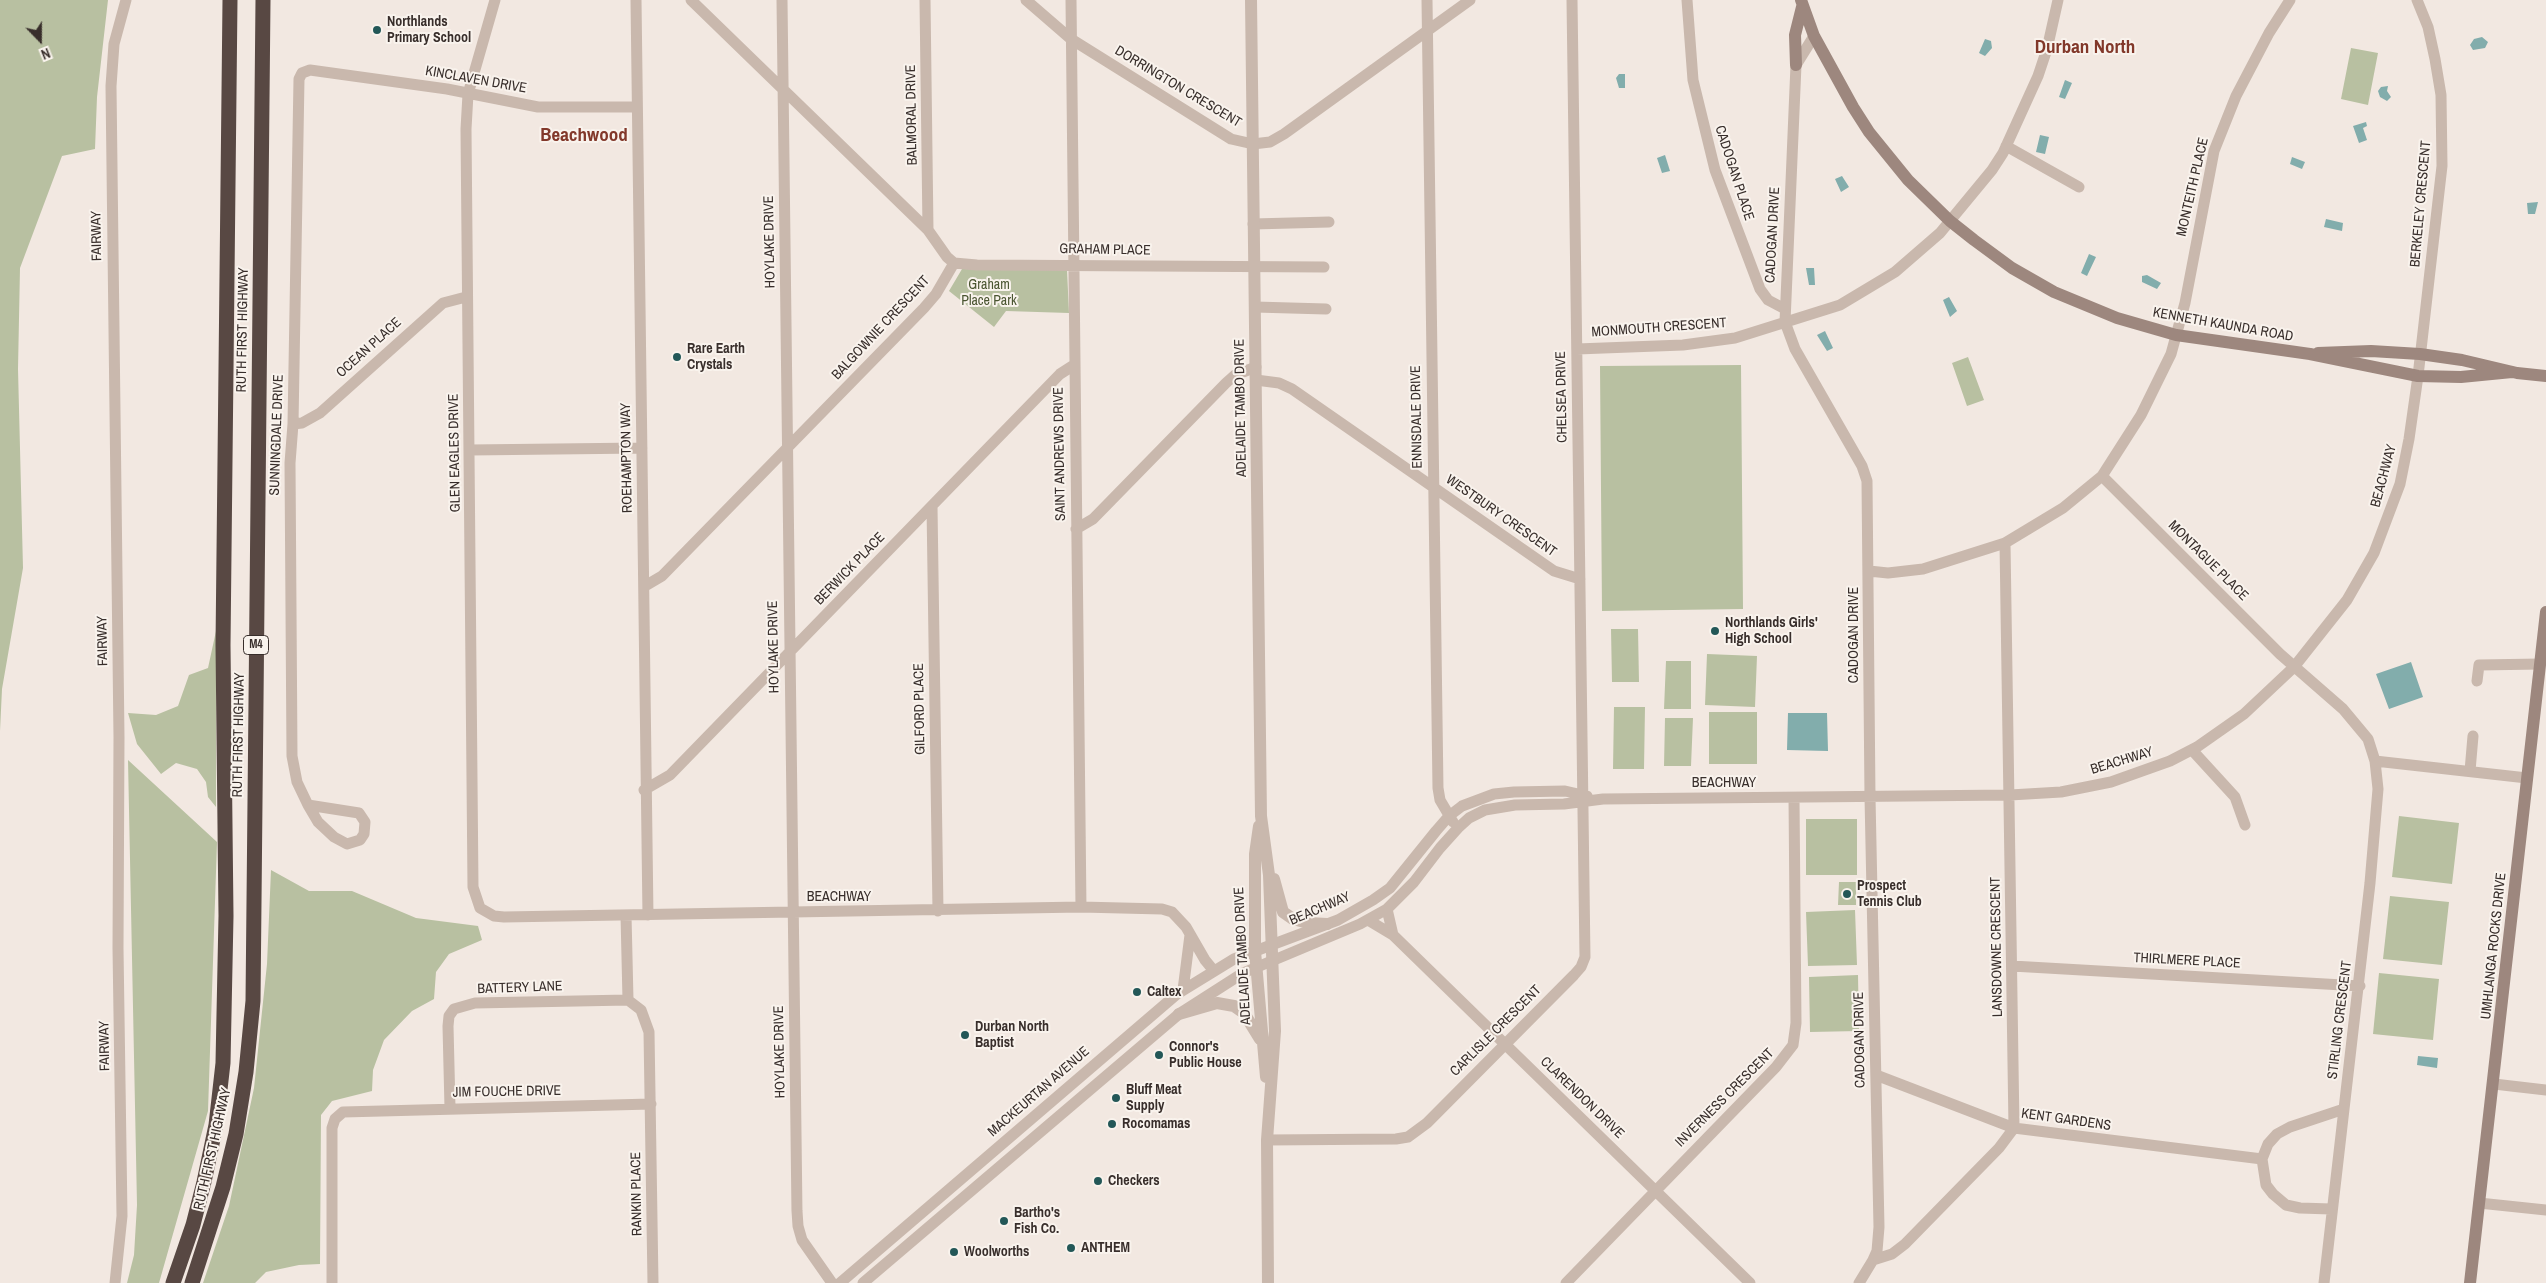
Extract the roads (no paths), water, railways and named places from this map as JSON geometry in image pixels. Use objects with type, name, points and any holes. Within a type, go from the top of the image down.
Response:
[{"type":"highway","name":"RUTH FIRST HIGHWAY","points":[[173,1283],[193,1225],[204,1182],[216,1125],[223,1063],[226,916],[223,645],[230,0]]},
{"type":"highway","name":"RUTH FIRST HIGHWAY","points":[[192,1283],[220,1196],[236,1134],[246,1072],[253,1001],[263,0]]},
{"type":"main road","name":"KENNETH KAUNDA ROAD","points":[[1801,3],[1814,36],[1869,132],[1908,180],[1950,222],[2012,268],[2054,292],[2117,318],[2176,335],[2310,354],[2418,376],[2461,377],[2519,373]]},
{"type":"main road","points":[[1796,65],[1795,35],[1801,3]]},
{"type":"main road","name":"KENNETH KAUNDA ROAD","points":[[2310,354],[2346,351],[2420,354],[2462,360],[2519,373],[2546,376]]},
{"type":"main road","points":[[2519,373],[2546,382]]},
{"type":"main road","name":"UMHLANGA ROCKS DRIVE","points":[[2470,1283],[2546,612]]},
{"type":"street","name":"FAIRWAY","points":[[116,1283],[122,1216],[118,948],[119,737],[110,86],[114,44],[126,0]]},
{"type":"street","name":"GLEN EAGLES DRIVE","points":[[480,908],[473,887],[470,450],[466,297],[468,94],[495,0]]},
{"type":"street","name":"ROEHAMPTON WAY","points":[[636,0],[645,586],[644,790],[648,915]]},
{"type":"street","points":[[691,0],[928,230],[947,257],[954,263]]},
{"type":"street","name":"HOYLAKE DRIVE","points":[[782,0],[786,449],[798,1226],[807,1251],[832,1283]]},
{"type":"street","name":"BALMORAL DRIVE","points":[[925,0],[928,230]]},
{"type":"street","name":"DORRINGTON CRESCENT","points":[[1026,0],[1071,39],[1231,139],[1253,144],[1270,142],[1284,134],[1470,0]]},
{"type":"street","name":"SAINT ANDREWS DRIVE","points":[[1070,0],[1081,907]]},
{"type":"street","name":"ADELAIDE TAMBO DRIVE","points":[[1251,0],[1261,816],[1267,855],[1275,1040],[1269,1095],[1267,1140],[1268,1283]]},
{"type":"street","name":"ENNISDALE DRIVE","points":[[1427,0],[1438,788],[1440,800],[1458,828]]},
{"type":"street","name":"CHELSEA DRIVE","points":[[1572,0],[1582,799]]},
{"type":"street","name":"CADOGAN PLACE","points":[[1687,0],[1693,80],[1715,170],[1760,289],[1768,300],[1785,309]]},
{"type":"street","name":"MONMOUTH CRESCENT","points":[[1577,349],[1716,342],[1735,338],[1840,304],[1870,288],[1908,261],[1950,222],[1992,170],[2006,146],[2038,76],[2047,49],[2058,0]]},
{"type":"street","name":"MONTEITH PLACE","points":[[1869,571],[1888,573],[1923,569],[2005,542],[2063,508],[2102,476],[2141,415],[2170,354],[2185,303],[2214,151],[2236,96],[2290,0]]},
{"type":"street","name":"BERKELEY CRESCENT","points":[[2417,0],[2428,27],[2436,59],[2441,95],[2442,130],[2440,185],[2418,376]]},
{"type":"street","name":"CADOGAN DRIVE","points":[[1814,36],[1796,65],[1785,322],[1795,349],[1862,466],[1868,492],[1870,797],[1879,1227],[1877,1250],[1873,1260]]},
{"type":"street","name":"KINCLAVEN DRIVE","points":[[310,70],[447,89],[548,108],[637,107]]},
{"type":"street","name":"SUNNINGDALE DRIVE","points":[[308,805],[359,813],[365,822],[364,834],[354,843],[341,842],[318,822],[308,805],[296,782],[292,756],[290,462],[293,424],[297,87],[302,73],[310,70]]},
{"type":"street","points":[[2006,146],[2080,187]]},
{"type":"street","points":[[1253,224],[1328,222]]},
{"type":"street","name":"GRAHAM PLACE","points":[[954,263],[971,265],[1073,264],[1255,268],[1324,267]]},
{"type":"street","name":"BALGOWNIE CRESCENT","points":[[645,586],[662,576],[924,308],[936,294],[954,263]]},
{"type":"street","name":"OCEAN PLACE","points":[[293,424],[302,423],[320,413],[443,302],[466,297]]},
{"type":"street","points":[[1255,307],[1326,309]]},
{"type":"street","name":"BERWICK PLACE","points":[[644,790],[670,775],[1060,374],[1074,365]]},
{"type":"street","name":"WESTBURY CRESCENT","points":[[1076,529],[1093,519],[1235,375],[1256,373],[1292,389],[1554,571],[1580,579]]},
{"type":"street","name":"BEACHWAY","points":[[1273,960],[1368,920],[1386,909],[1414,882],[1458,828],[1469,818],[1498,807],[1582,799],[2010,796],[2061,792],[2111,782],[2170,761],[2192,750],[2244,714],[2294,667],[2333,620],[2377,546],[2400,484],[2410,439],[2418,376]]},
{"type":"street","points":[[470,450],[642,448]]},
{"type":"street","name":"MONTAGUE PLACE","points":[[2102,476],[2294,667]]},
{"type":"street","name":"GILFORD PLACE","points":[[932,506],[938,911]]},
{"type":"street","name":"LANSDOWNE CRESCENT","points":[[2005,542],[2014,1128]]},
{"type":"street","points":[[2477,681],[2479,665],[2540,664]]},
{"type":"street","name":"STIRLING CRESCENT","points":[[2294,667],[2349,716],[2368,739],[2376,761],[2378,789],[2360,986],[2331,1209],[2324,1283]]},
{"type":"street","points":[[2470,771],[2473,736]]},
{"type":"street","points":[[2192,750],[2235,797],[2245,825]]},
{"type":"street","points":[[2376,761],[2528,778]]},
{"type":"street","name":"BEACHWAY","points":[[1272,945],[1353,914],[1390,888],[1449,816],[1476,800],[1494,794],[1565,791],[1582,799]]},
{"type":"street","name":"INVERNESS CRESCENT","points":[[1566,1283],[1776,1068],[1793,1045],[1796,1023],[1794,798]]},
{"type":"street","name":"CARLISLE CRESCENT","points":[[1267,1140],[1408,1137],[1427,1123],[1574,975],[1581,967],[1585,957],[1582,799]]},
{"type":"street","name":"ADELAIDE TAMBO DRIVE","points":[[1261,816],[1255,854],[1255,951],[1262,1043],[1269,1095]]},
{"type":"street","points":[[1267,855],[1283,912],[1293,919],[1308,923],[1327,924]]},
{"type":"street","name":"BEACHWAY","points":[[480,908],[494,916],[504,917],[938,911],[1081,907],[1162,909],[1176,916],[1214,971]]},
{"type":"street","points":[[1386,909],[1393,935]]},
{"type":"street","points":[[626,915],[628,1000],[641,1010],[646,1021],[651,1104]]},
{"type":"street","name":"CLARENDON DRIVE","points":[[1368,920],[1393,935],[1750,1283]]},
{"type":"street","points":[[1183,990],[1190,934]]},
{"type":"street","name":"MACKEURTAN AVENUE","points":[[840,1283],[1183,990],[1234,959],[1272,945]]},
{"type":"street","points":[[863,1283],[1179,1014],[1203,996],[1256,967],[1273,960]]},
{"type":"street","name":"THIRLMERE PLACE","points":[[2012,966],[2360,986]]},
{"type":"street","name":"BATTERY LANE","points":[[450,1108],[448,1026],[449,1016],[454,1009],[475,1003],[628,1000]]},
{"type":"street","points":[[1179,1014],[1217,1003],[1234,1006],[1244,1013],[1262,1043]]},
{"type":"street","points":[[1121,1041],[1132,1054]]},
{"type":"street","name":"KENT GARDENS","points":[[1876,1075],[2014,1128],[2262,1159]]},
{"type":"street","points":[[2494,1084],[2546,1090]]},
{"type":"street","name":"JIM FOUCHE DRIVE","points":[[332,1283],[332,1128],[335,1119],[343,1112],[356,1110],[651,1104]]},
{"type":"street","name":"RANKIN PLACE","points":[[651,1104],[653,1283]]},
{"type":"street","points":[[2331,1209],[2300,1208],[2286,1205],[2266,1185],[2262,1159],[2268,1144],[2277,1134],[2290,1127],[2344,1108]]},
{"type":"street","points":[[1859,1283],[1873,1260],[1892,1254],[1905,1244],[1999,1148],[2014,1128]]},
{"type":"street","points":[[2479,1203],[2546,1210]]},
{"type":"water","points":[[2482,37],[2488,42],[2485,48],[2473,50],[2470,45],[2474,39]]},
{"type":"water","points":[[1985,39],[1991,41],[1992,48],[1985,56],[1979,53]]},
{"type":"water","points":[[1619,74],[1625,74],[1625,88],[1619,88],[1616,78]]},
{"type":"water","points":[[2065,80],[2072,83],[2065,99],[2059,97]]},
{"type":"water","points":[[2388,86],[2387,91],[2391,97],[2387,101],[2380,97],[2378,91],[2381,87]]},
{"type":"water","points":[[2366,122],[2367,126],[2363,128],[2367,140],[2359,143],[2353,126]]},
{"type":"water","points":[[2040,135],[2049,137],[2045,154],[2036,152]]},
{"type":"water","points":[[1665,155],[1670,171],[1662,173],[1657,158]]},
{"type":"water","points":[[2292,157],[2305,162],[2302,169],[2290,164]]},
{"type":"water","points":[[1842,176],[1849,187],[1841,192],[1835,179]]},
{"type":"water","points":[[2538,202],[2535,214],[2528,214],[2527,203]]},
{"type":"water","points":[[2326,219],[2343,223],[2342,231],[2324,227]]},
{"type":"water","points":[[2089,254],[2096,257],[2087,276],[2081,273]]},
{"type":"water","points":[[1806,268],[1814,268],[1815,285],[1809,285]]},
{"type":"water","points":[[2147,275],[2161,283],[2157,289],[2142,282],[2142,276]]},
{"type":"water","points":[[1949,297],[1957,311],[1950,317],[1943,300]]},
{"type":"water","points":[[1825,331],[1833,348],[1827,351],[1817,335]]},
{"type":"water","points":[[2411,662],[2423,697],[2389,709],[2376,674]]},
{"type":"water","points":[[1788,713],[1827,713],[1828,751],[1787,750]]},
{"type":"water","points":[[2418,1056],[2438,1058],[2437,1068],[2417,1065]]},
{"type":"place","name":"Northlands Primary School","points":[[377,30]]},
{"type":"place","name":"Rare Earth Crystals","points":[[677,357]]},
{"type":"place","name":"Northlands Girls' High School","points":[[1715,631]]},
{"type":"place","name":"Prospect Tennis Club","points":[[1847,894]]},
{"type":"place","name":"Caltex","points":[[1137,992]]},
{"type":"place","name":"Durban North Baptist","points":[[965,1035]]},
{"type":"place","name":"Connor's Public House","points":[[1159,1055]]},
{"type":"place","name":"Bluff Meat Supply","points":[[1116,1098]]},
{"type":"place","name":"Rocomamas","points":[[1112,1124]]},
{"type":"place","name":"Checkers","points":[[1098,1181]]},
{"type":"place","name":"Bartho's Fish Co.","points":[[1004,1221]]},
{"type":"place","name":"ANTHEM","points":[[1071,1248]]},
{"type":"place","name":"Woolworths","points":[[954,1252]]},
{"type":"district","name":"Durban North","points":[[2085,48]]},
{"type":"district","name":"Beachwood","points":[[584,136]]},
{"type":"park label","name":"Graham Place Park","points":[[989,294]]}]
